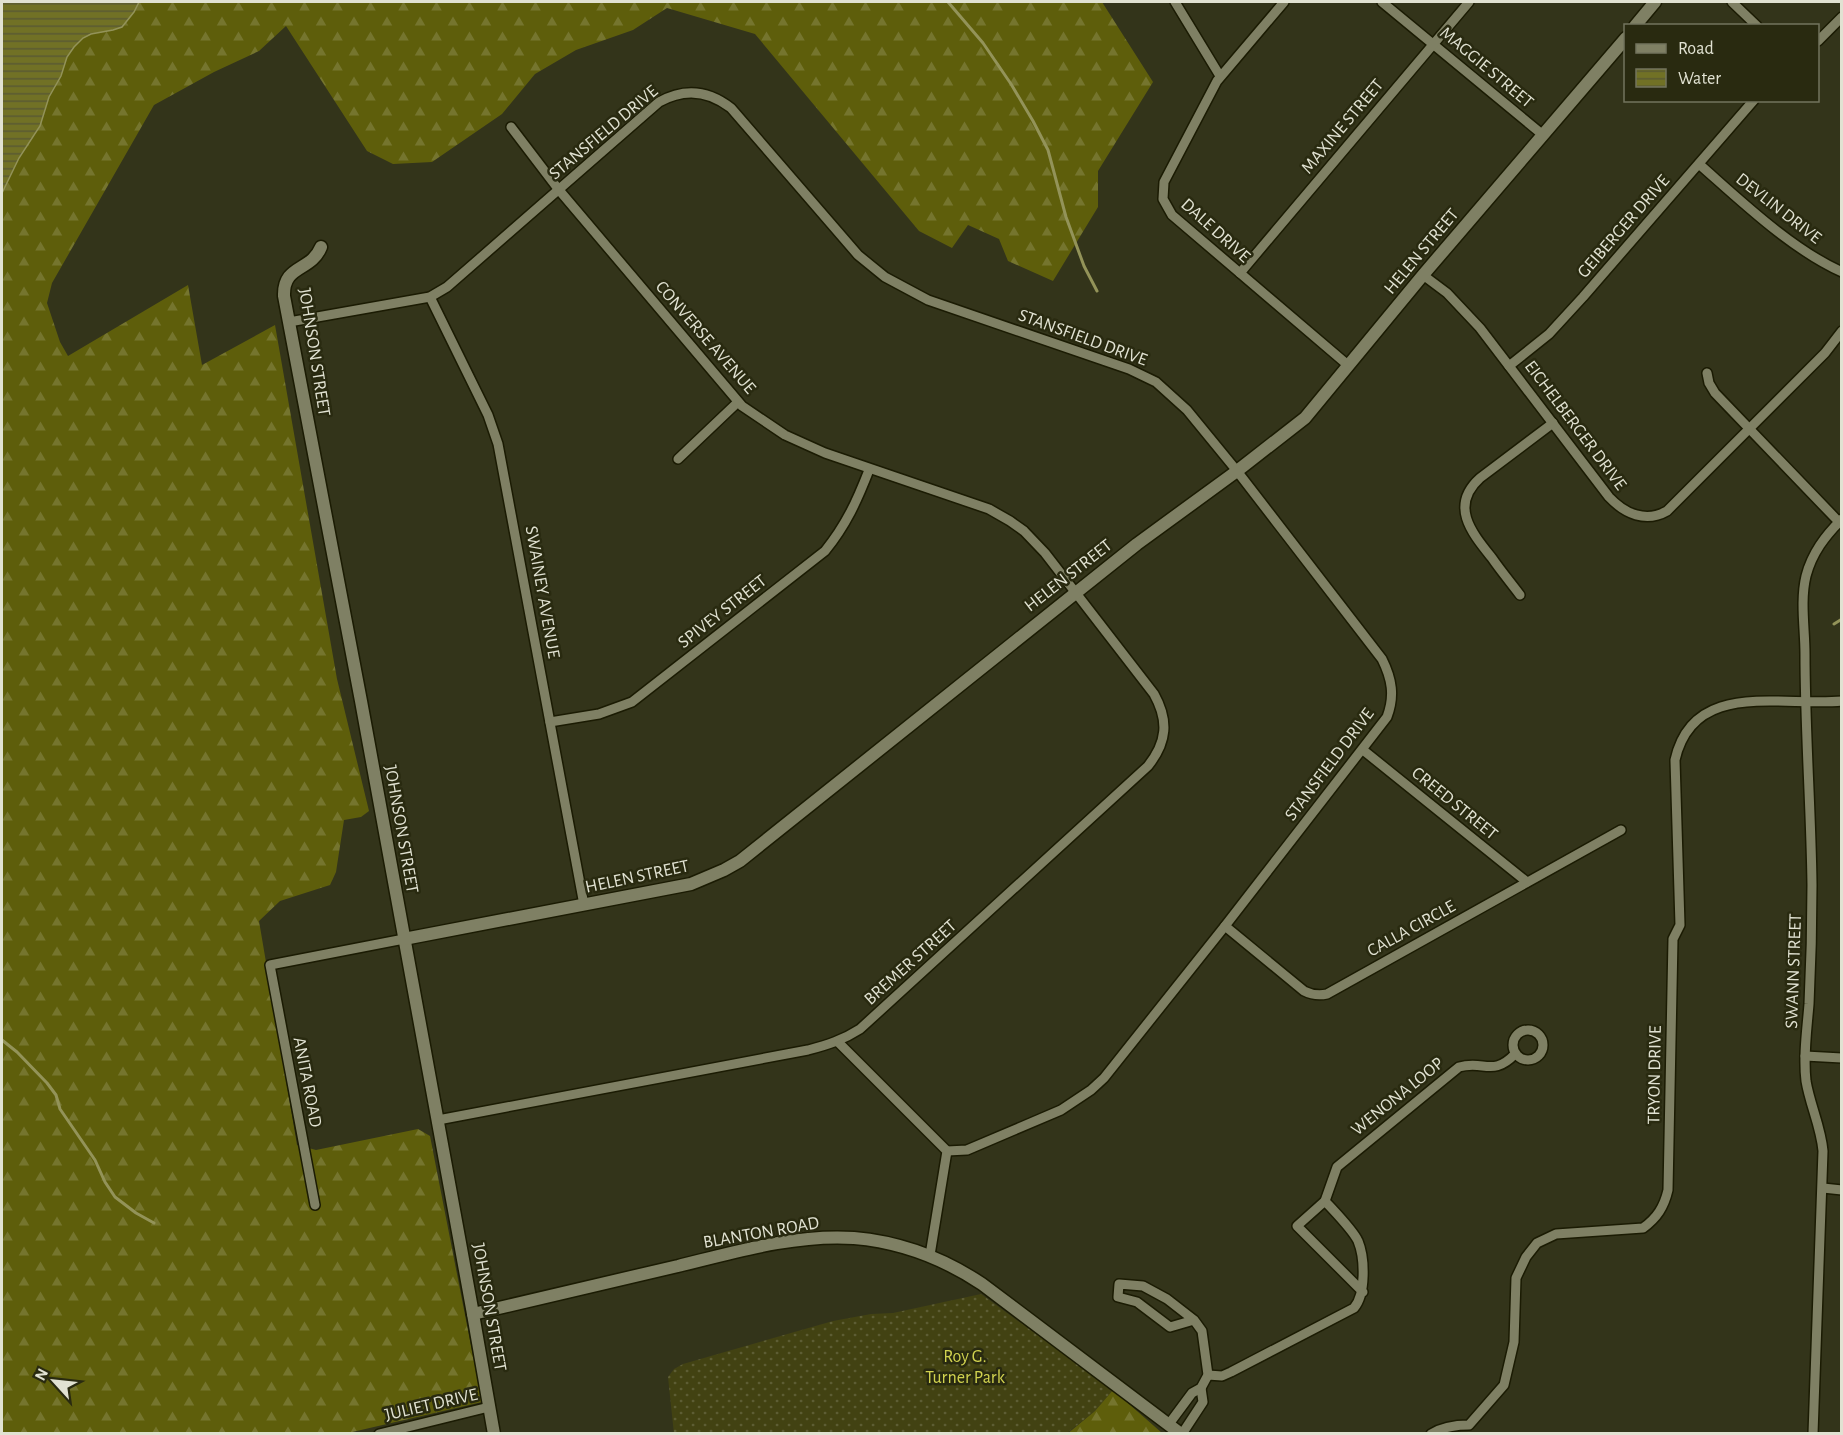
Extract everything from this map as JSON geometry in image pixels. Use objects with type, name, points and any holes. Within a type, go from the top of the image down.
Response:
[{"type":"street","points":[[1175,2],[1220,76]]},
{"type":"street","name":"DALE DRIVE","points":[[1284,2],[1220,76],[1164,182],[1162,193],[1165,205],[1172,215],[1349,366]]},
{"type":"street","name":"MAGGIE STREET","points":[[1383,2],[1543,135]]},
{"type":"street","name":"MAXINE STREET","points":[[1240,273],[1469,2]]},
{"type":"street","points":[[1637,24],[1655,2]]},
{"type":"street","points":[[1732,2],[1755,24]]},
{"type":"street","points":[[1819,40],[1842,17]]},
{"type":"street","name":"HELEN STREET","points":[[404,939],[691,884],[740,861],[1137,544],[1305,418],[1423,275],[1624,40]]},
{"type":"street","name":"STANSFIELD DRIVE","points":[[289,322],[430,297],[447,287],[659,102],[669,96],[693,92],[716,97],[730,108],[858,255],[885,277],[928,300],[1156,381],[1188,410],[1237,471],[1382,659],[1392,688],[1391,706],[1384,722],[1363,750],[1104,1078],[1091,1090],[1061,1110],[967,1150],[947,1151]]},
{"type":"street","name":"GEIBERGER DRIVE","points":[[1509,366],[1549,334],[1752,102]]},
{"type":"street","name":"CONVERSE AVENUE","points":[[511,127],[559,190],[738,402],[760,419],[795,440],[825,453],[994,511],[1017,526],[1037,544],[1075,593]]},
{"type":"street","name":"DEVLIN DRIVE","points":[[1699,164],[1737,198],[1811,256],[1842,272]]},
{"type":"street","name":"JOHNSON STREET","points":[[321,247],[312,262],[290,274],[284,296],[438,1120],[494,1434]]},
{"type":"street","name":"EICHELBERGER DRIVE","points":[[1423,275],[1447,293],[1464,310],[1617,506],[1644,517],[1656,516],[1667,511],[1825,353],[1842,331]]},
{"type":"street","name":"SWAINEY AVENUE","points":[[430,297],[488,416],[498,444],[584,905]]},
{"type":"street","points":[[1707,373],[1709,383],[1715,393],[1840,521]]},
{"type":"street","points":[[678,459],[738,402]]},
{"type":"street","points":[[1520,595],[1469,528],[1466,516],[1467,498],[1472,487],[1480,478],[1553,423]]},
{"type":"street","name":"SPIVEY STREET","points":[[550,722],[599,714],[632,702],[825,551],[848,519],[869,470]]},
{"type":"street","name":"SWANN STREET","points":[[1813,1434],[1823,1188],[1822,1139],[1807,1082],[1806,1056],[1812,884],[1805,702],[1804,588],[1817,549],[1840,521]]},
{"type":"street","name":"BREMER STREET","points":[[438,1120],[796,1052],[838,1042],[860,1029],[1156,757],[1165,728],[1160,705],[1154,694],[1075,593]]},
{"type":"street","name":"TRYON DRIVE","points":[[1431,1434],[1434,1431],[1448,1428],[1471,1429],[1504,1385],[1514,1342],[1516,1278],[1526,1257],[1537,1243],[1556,1234],[1643,1228],[1653,1221],[1666,1198],[1673,939],[1680,925],[1675,760],[1682,738],[1702,716],[1718,707],[1730,704],[1842,701]]},
{"type":"street","name":"CREED STREET","points":[[1363,750],[1527,882]]},
{"type":"street","name":"CALLA CIRCLE","points":[[1225,926],[1304,991],[1321,995],[1620,830]]},
{"type":"street","name":"ANITA ROAD","points":[[315,1205],[270,965],[404,939]]},
{"type":"street","points":[[838,1042],[947,1151],[930,1255]]},
{"type":"street","name":"WENONA LOOP","points":[[1325,1201],[1337,1167],[1459,1067],[1472,1064],[1492,1068],[1508,1061],[1515,1054]]},
{"type":"street","points":[[1806,1056],[1842,1058]]},
{"type":"street","points":[[1823,1188],[1842,1190]]},
{"type":"street","points":[[1208,1375],[1222,1376],[1231,1372],[1354,1308],[1360,1301],[1362,1292],[1362,1258],[1357,1239],[1325,1201],[1297,1226],[1362,1292]]},
{"type":"street","name":"BLANTON ROAD","points":[[473,1314],[770,1245],[830,1238],[872,1240],[930,1255],[962,1270],[1182,1434]]},
{"type":"street","points":[[1182,1434],[1203,1402],[1202,1388],[1208,1375],[1202,1331],[1194,1320],[1177,1305],[1143,1286],[1119,1284],[1118,1298],[1137,1302],[1170,1327],[1194,1320]]},
{"type":"street","points":[[1169,1424],[1192,1393],[1202,1388]]},
{"type":"street","name":"JULIET DRIVE","points":[[379,1434],[489,1407]]},
{"type":"green space","points":[[139,2],[1102,2],[1153,82],[1098,171],[1098,207],[1053,281],[1008,261],[999,239],[968,225],[952,248],[919,231],[755,34],[667,8],[633,30],[576,50],[535,74],[502,114],[432,162],[393,164],[367,151],[286,26],[259,51],[214,72],[154,105],[52,283],[47,303],[60,342],[68,356],[188,285],[202,365],[275,325],[337,679],[369,811],[361,817],[344,820],[336,872],[330,885],[280,901],[259,921],[297,1145],[316,1150],[418,1129],[430,1136],[482,1402],[348,1433],[2,1434],[2,193],[19,158],[40,126],[49,97],[74,47],[91,34],[113,30],[134,12]]},
{"type":"green space","name":"Roy G. Turner Park","points":[[981,1294],[1113,1390],[1095,1411],[1067,1433],[674,1434],[668,1377],[674,1369],[683,1364],[833,1321],[871,1314],[893,1313]]},
{"type":"green space","points":[[1113,1390],[1162,1433],[1067,1434],[1095,1411]]},
{"type":"water","points":[[2,2],[139,2],[122,27],[91,34],[74,47],[49,97],[40,126],[19,158],[2,193]]},
{"type":"waterway","points":[[948,2],[983,43],[1011,84],[1048,150],[1066,217],[1084,266],[1097,291]]},
{"type":"waterway","points":[[1834,624],[1842,619]]},
{"type":"waterway","points":[[2,1040],[17,1052],[56,1095],[60,1109],[95,1160],[115,1197],[154,1223]]}]
